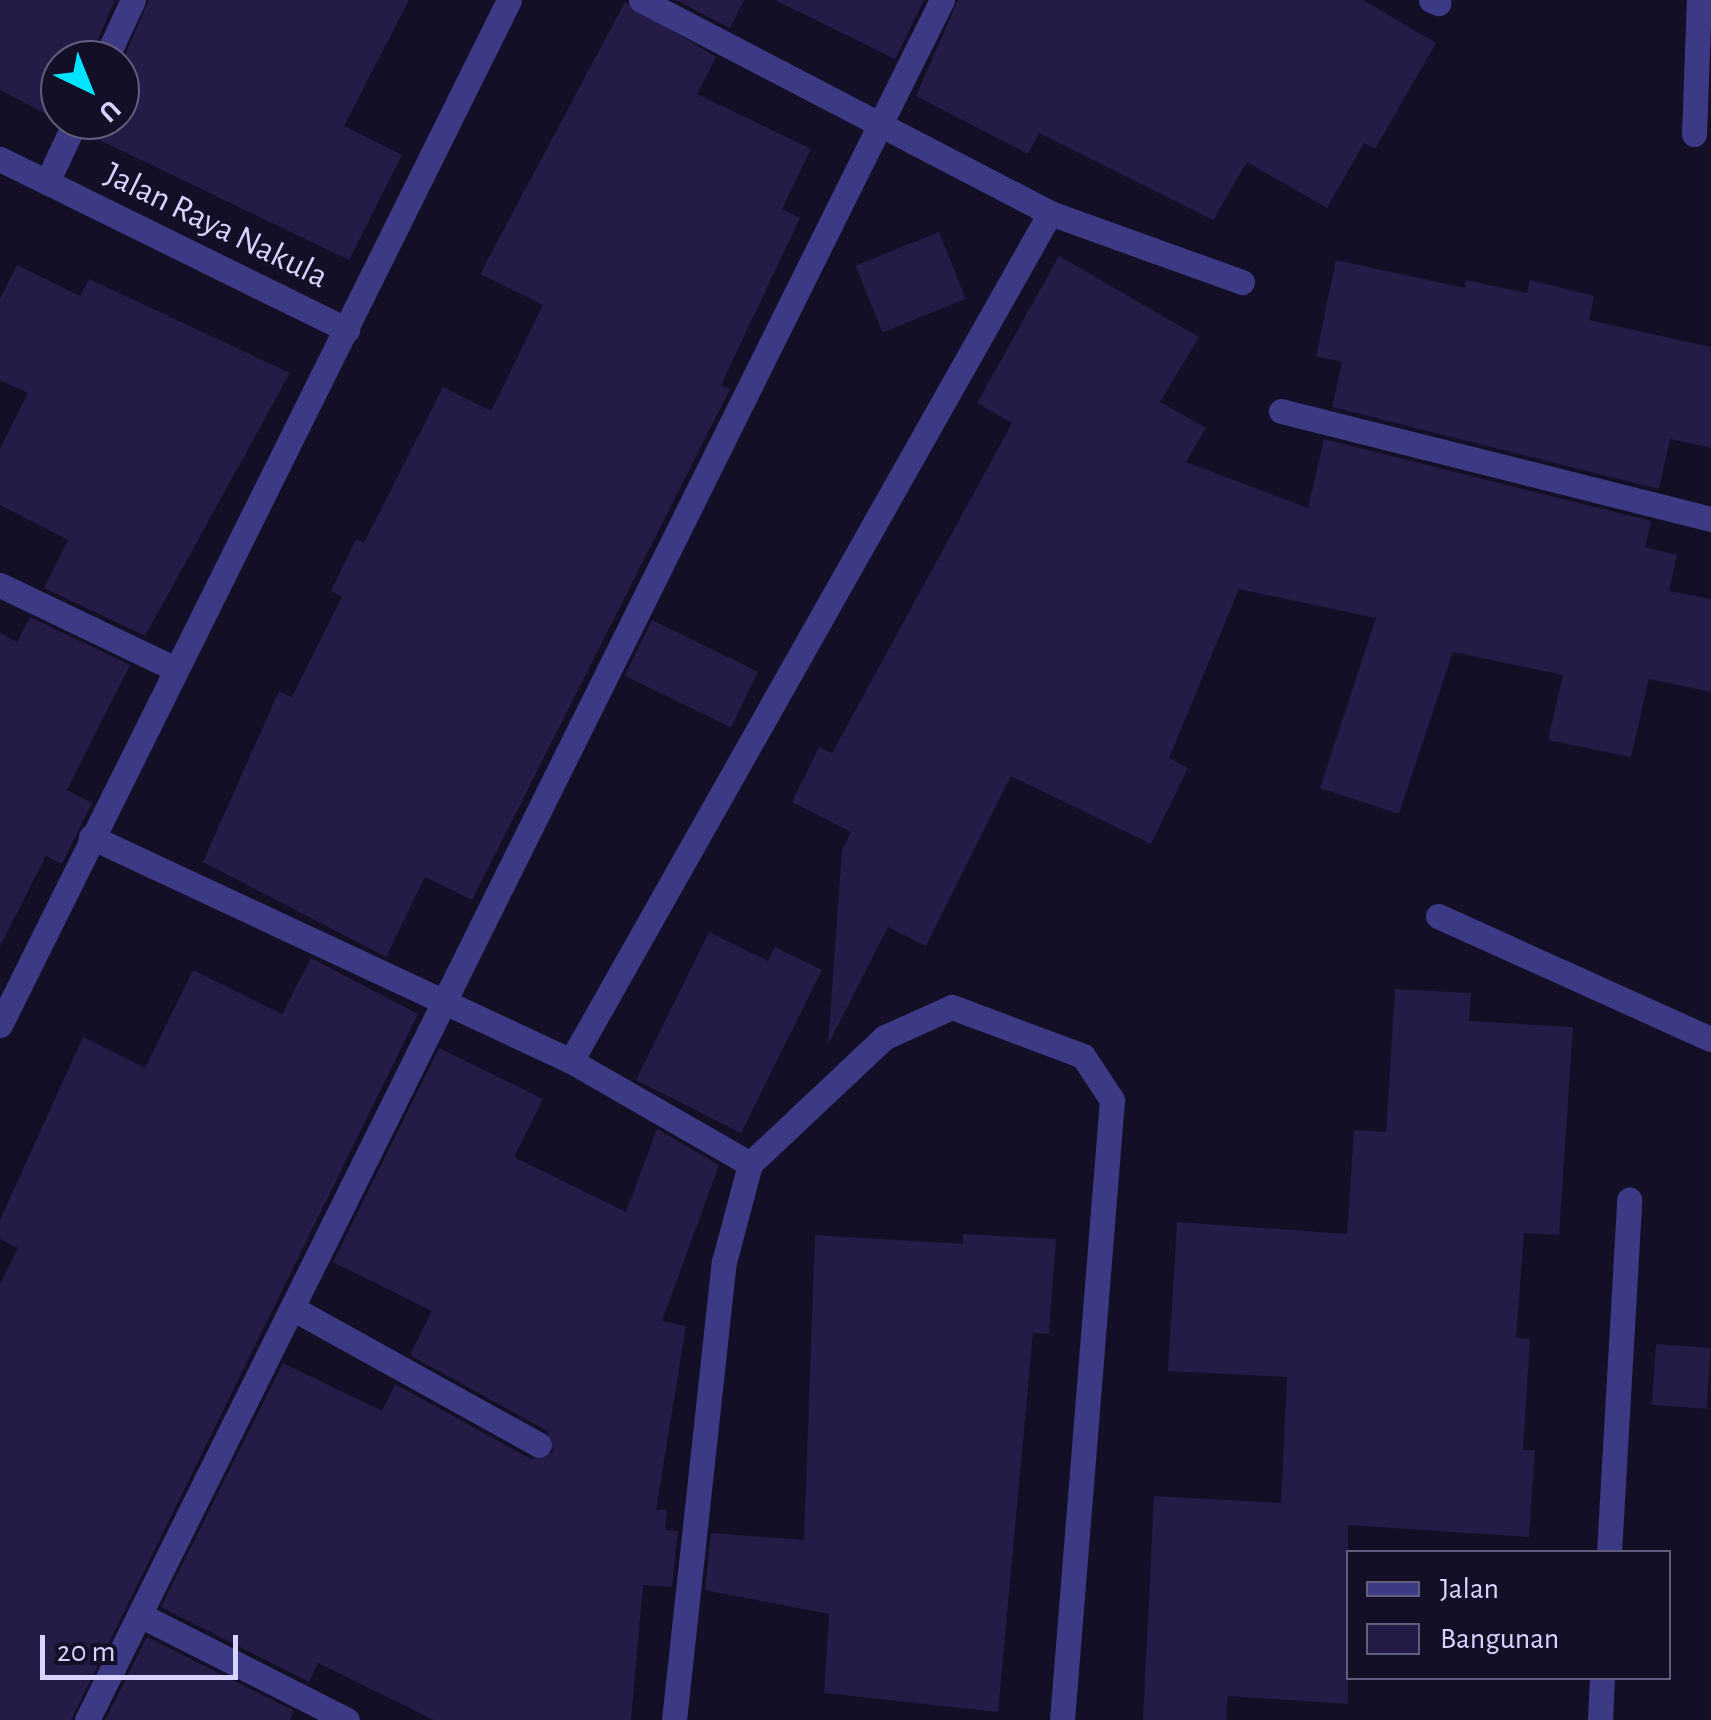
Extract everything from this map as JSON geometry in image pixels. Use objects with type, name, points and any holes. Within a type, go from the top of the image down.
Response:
[{"type":"street","points":[[114,40],[133,0]]},
{"type":"street","points":[[0,1025],[173,668],[509,0]]},
{"type":"street","points":[[641,0],[1050,213],[1242,282]]},
{"type":"street","points":[[86,1720],[449,1002],[942,0]]},
{"type":"street","points":[[1694,134],[1699,0]]},
{"type":"street","points":[[47,182],[67,140]]},
{"type":"street","name":"Jalan Raya Nakula","points":[[0,159],[346,330]]},
{"type":"street","points":[[571,1061],[1050,213]]},
{"type":"street","points":[[1281,411],[1711,520]]},
{"type":"street","points":[[0,585],[173,668]]},
{"type":"street","points":[[91,837],[571,1061],[750,1164]]},
{"type":"street","points":[[1438,916],[1711,1040]]},
{"type":"street","points":[[674,1720],[724,1262],[750,1164],[832,1080],[926,1012],[952,1007],[1083,1056],[1112,1100],[1062,1720]]},
{"type":"street","points":[[1609,1550],[1629,1200]]},
{"type":"street","points":[[294,1309],[540,1444]]},
{"type":"street","points":[[140,1615],[347,1720]]},
{"type":"street","points":[[1600,1720],[1602,1680]]},
{"type":"building","points":[[0,0],[115,0],[98,40],[40,40],[40,111],[0,90]]},
{"type":"building","points":[[149,0],[409,0],[344,126],[402,155],[349,260],[99,140],[140,140],[140,40],[131,40]]},
{"type":"building","points":[[676,0],[744,0],[730,28]]},
{"type":"building","points":[[775,0],[924,0],[895,59]]},
{"type":"building","points":[[958,0],[1363,0],[1436,43],[1375,149],[1364,143],[1327,208],[1247,162],[1213,220],[1039,133],[1028,154],[916,96]]},
{"type":"building","points":[[625,2],[716,57],[697,94],[811,149],[782,209],[800,218],[721,385],[730,389],[472,900],[425,877],[386,957],[203,862],[279,691],[292,697],[342,597],[331,591],[356,539],[364,543],[443,387],[491,411],[543,305],[480,274]]},
{"type":"building","points":[[939,232],[966,299],[883,332],[856,266]]},
{"type":"building","points":[[1059,256],[1199,337],[1160,402],[1206,428],[1186,462],[1308,508],[1324,439],[1651,521],[1645,547],[1677,555],[1669,591],[1711,599],[1711,692],[1649,679],[1631,757],[1548,740],[1563,675],[1453,652],[1399,814],[1320,788],[1376,618],[1239,589],[1169,758],[1188,768],[1151,844],[1011,776],[926,946],[888,927],[828,1045],[842,850],[851,832],[792,802],[819,747],[832,753],[1012,423],[977,403]]},
{"type":"building","points":[[1336,260],[1465,288],[1466,280],[1527,293],[1530,280],[1594,296],[1589,320],[1711,347],[1711,448],[1670,439],[1659,489],[1332,407],[1342,362],[1316,356]]},
{"type":"building","points":[[17,265],[80,296],[89,279],[290,373],[145,636],[44,588],[68,540],[0,505],[0,449],[28,393],[0,380],[0,299]]},
{"type":"building","points":[[30,617],[130,665],[67,790],[92,803],[62,864],[46,856],[0,946],[0,633],[17,642]]},
{"type":"building","points":[[652,620],[758,672],[731,727],[625,676]]},
{"type":"building","points":[[709,932],[768,961],[775,947],[822,970],[741,1133],[636,1080]]},
{"type":"building","points":[[311,958],[418,1014],[71,1720],[0,1720],[0,1284],[18,1248],[0,1239],[0,1220],[83,1037],[145,1068],[193,970],[282,1014]]},
{"type":"building","points":[[1395,989],[1471,993],[1469,1021],[1573,1027],[1559,1235],[1524,1233],[1516,1338],[1530,1339],[1523,1450],[1535,1450],[1529,1537],[1348,1525],[1348,1704],[1228,1696],[1226,1720],[1143,1720],[1154,1496],[1281,1503],[1287,1377],[1168,1371],[1177,1222],[1347,1234],[1354,1130],[1386,1132]]},
{"type":"building","points":[[439,1048],[543,1099],[514,1157],[626,1212],[657,1129],[719,1165],[662,1321],[686,1326],[656,1510],[667,1510],[665,1530],[678,1531],[672,1587],[643,1585],[631,1720],[434,1720],[318,1663],[309,1682],[161,1607],[283,1363],[382,1411],[395,1384],[531,1459],[554,1452],[547,1431],[410,1355],[432,1311],[333,1262]]},
{"type":"building","points":[[963,1234],[1056,1239],[1049,1334],[1033,1333],[998,1712],[824,1693],[829,1614],[705,1590],[711,1533],[804,1540],[815,1235],[963,1244]]},
{"type":"building","points":[[1656,1344],[1711,1348],[1707,1409],[1652,1405]]},
{"type":"building","points":[[147,1637],[294,1711],[290,1720],[105,1720]]}]
